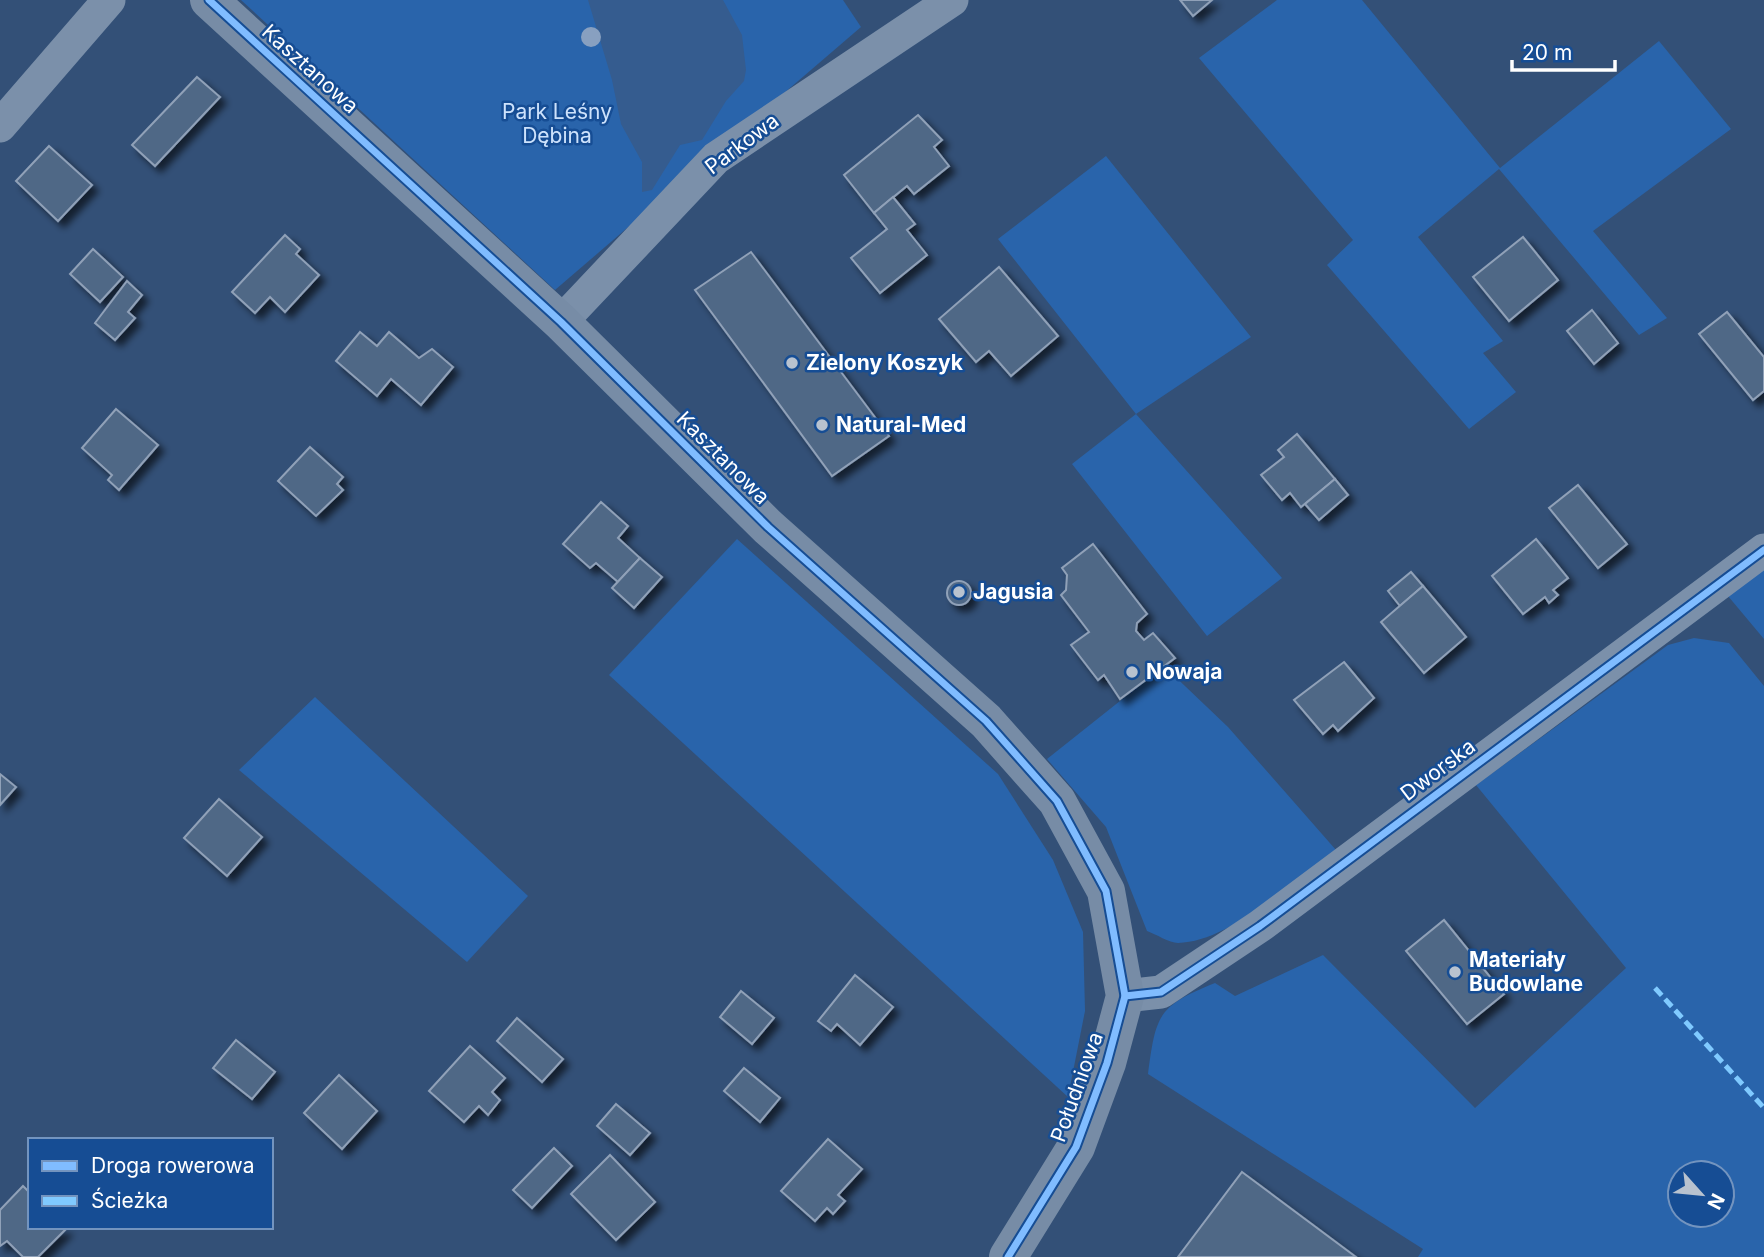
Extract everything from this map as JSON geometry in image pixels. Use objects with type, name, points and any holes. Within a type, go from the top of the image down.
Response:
[{"type":"street","points":[[0,126],[109,0]]},
{"type":"street","name":"Kasztanowa","points":[[209,0],[561,322],[768,527],[986,721],[1057,801],[1105,891],[1125,996]]},
{"type":"street","name":"Parkowa","points":[[561,322],[716,158],[951,0]]},
{"type":"street","name":"Dworska","points":[[1125,996],[1161,992],[1260,926],[1764,551]]},
{"type":"street","name":"Południowa","points":[[1008,1257],[1076,1147],[1107,1063],[1125,996]]},
{"type":"green space","name":"Park Leśny Dębina","points":[[241,0],[843,0],[861,27],[555,290]]},
{"type":"green space","points":[[1277,0],[1362,0],[1500,168],[1659,41],[1731,129],[1593,231],[1667,318],[1639,335],[1499,169],[1418,237],[1503,341],[1483,353],[1516,392],[1469,429],[1327,265],[1353,240],[1199,58]]},
{"type":"green space","points":[[1106,156],[1251,337],[1136,414],[998,239]]},
{"type":"green space","points":[[1136,414],[1282,578],[1207,636],[1072,464]]},
{"type":"green space","points":[[737,539],[998,774],[1053,860],[1083,932],[1085,1011],[1068,1097],[609,675]]},
{"type":"green space","points":[[1764,569],[1764,639],[1728,596]]},
{"type":"green space","points":[[1694,638],[1729,643],[1764,686],[1764,1257],[1418,1257],[1423,1249],[1148,1074],[1158,1025],[1171,1006],[1182,998],[1215,983],[1235,996],[1323,955],[1475,1108],[1626,968],[1476,785],[1668,645]]},
{"type":"green space","points":[[1164,666],[1228,727],[1336,850],[1240,921],[1198,940],[1178,943],[1147,931],[1106,827],[1047,759]]},
{"type":"green space","points":[[315,697],[528,896],[467,962],[239,770]]},
{"type":"shaded area","points":[[588,0],[723,0],[742,35],[746,70],[744,81],[726,101],[702,140],[680,145],[652,190],[642,192],[642,162],[621,124],[612,80]]},
{"type":"building","points":[[1180,0],[1212,0],[1193,16]]},
{"type":"building","points":[[197,77],[220,97],[155,166],[132,145]]},
{"type":"building","points":[[918,115],[942,140],[934,147],[949,166],[914,194],[907,186],[874,213],[844,175]]},
{"type":"building","points":[[49,146],[92,185],[58,221],[16,181]]},
{"type":"building","points":[[893,197],[915,224],[907,230],[927,255],[880,293],[851,258],[887,229],[874,213]]},
{"type":"building","points":[[285,235],[300,249],[296,254],[319,275],[285,312],[270,297],[255,313],[232,292]]},
{"type":"building","points":[[1523,237],[1558,280],[1509,321],[1473,277]]},
{"type":"building","points":[[93,249],[123,277],[100,302],[70,274]]},
{"type":"building","name":"Zielony Koszyk","points":[[751,252],[889,436],[832,476],[695,290]]},
{"type":"building","points":[[999,267],[1058,336],[1011,376],[989,351],[976,362],[939,319]]},
{"type":"building","points":[[127,281],[142,295],[128,312],[135,318],[115,340],[95,323]]},
{"type":"building","points":[[1592,310],[1618,343],[1594,364],[1567,331]]},
{"type":"building","points":[[1727,312],[1764,357],[1764,391],[1753,400],[1699,334]]},
{"type":"building","points":[[360,332],[377,346],[389,332],[419,358],[432,349],[453,367],[421,405],[391,379],[377,396],[336,361]]},
{"type":"building","points":[[116,409],[158,445],[119,490],[108,480],[112,475],[82,448]]},
{"type":"building","points":[[1297,434],[1335,479],[1301,507],[1290,493],[1282,500],[1261,475],[1284,457],[1278,450]]},
{"type":"building","points":[[310,447],[343,477],[337,484],[343,490],[316,516],[278,481]]},
{"type":"building","points":[[1335,479],[1348,495],[1319,520],[1305,504]]},
{"type":"building","points":[[1578,485],[1627,544],[1598,568],[1549,508]]},
{"type":"building","points":[[601,502],[628,526],[618,538],[640,558],[618,582],[596,563],[590,568],[563,544]]},
{"type":"building","points":[[1536,539],[1568,578],[1553,590],[1558,595],[1549,603],[1545,597],[1523,614],[1492,576]]},
{"type":"building","points":[[1093,544],[1147,614],[1137,623],[1136,631],[1144,640],[1153,633],[1175,658],[1120,699],[1104,675],[1098,680],[1071,645],[1089,632],[1061,595],[1066,590],[1067,575],[1062,568]]},
{"type":"building","points":[[640,558],[662,577],[634,608],[612,588]]},
{"type":"building","points":[[1411,572],[1423,586],[1400,606],[1388,591]]},
{"type":"building","name":"Jagusia","points":[[959,581],[967,585],[971,593],[967,601],[959,605],[951,601],[947,593],[951,585]]},
{"type":"building","points":[[1423,586],[1466,637],[1424,673],[1381,622]]},
{"type":"building","points":[[1344,662],[1374,698],[1338,731],[1333,725],[1323,734],[1294,700]]},
{"type":"building","points":[[0,774],[16,787],[0,805]]},
{"type":"building","points":[[219,799],[262,837],[227,876],[184,838]]},
{"type":"building","name":"Materiały Budowlane","points":[[1444,920],[1504,994],[1467,1024],[1406,951]]},
{"type":"building","points":[[855,975],[893,1007],[860,1045],[837,1024],[831,1031],[818,1021]]},
{"type":"building","points":[[741,991],[774,1018],[752,1044],[720,1017]]},
{"type":"building","points":[[517,1018],[563,1059],[542,1082],[497,1041]]},
{"type":"building","points":[[236,1040],[275,1072],[252,1099],[213,1068]]},
{"type":"building","points":[[470,1046],[505,1078],[492,1092],[500,1100],[488,1115],[479,1106],[464,1122],[429,1091]]},
{"type":"building","points":[[744,1068],[780,1098],[760,1122],[724,1091]]},
{"type":"building","points":[[339,1075],[377,1111],[342,1149],[304,1113]]},
{"type":"building","points":[[616,1104],[650,1133],[630,1155],[597,1126]]},
{"type":"building","points":[[828,1139],[862,1169],[838,1195],[845,1201],[833,1214],[827,1208],[815,1221],[781,1191]]},
{"type":"building","points":[[554,1148],[572,1166],[532,1208],[513,1190]]},
{"type":"building","points":[[610,1155],[655,1202],[616,1240],[571,1194]]},
{"type":"building","points":[[1242,1172],[1356,1257],[1178,1257]]},
{"type":"building","points":[[23,1186],[28,1191],[28,1229],[66,1229],[38,1257],[23,1257],[7,1241],[0,1246],[0,1210]]},
{"type":"marked path","points":[[1655,988],[1764,1108]]},
{"type":"cycle path","points":[[209,0],[561,322],[768,527],[986,721],[1057,801],[1106,891],[1125,996],[1107,1063],[1076,1147],[1008,1257]]},
{"type":"cycle path","points":[[1125,996],[1161,992],[1260,926],[1764,550]]},
{"type":"place","name":"Zielony Koszyk","points":[[792,363]]},
{"type":"place","name":"Natural-Med","points":[[822,425]]},
{"type":"place","name":"Jagusia","points":[[959,592]]},
{"type":"place","name":"Nowaja","points":[[1132,672]]},
{"type":"place","name":"Materiały Budowlane","points":[[1455,972]]}]
